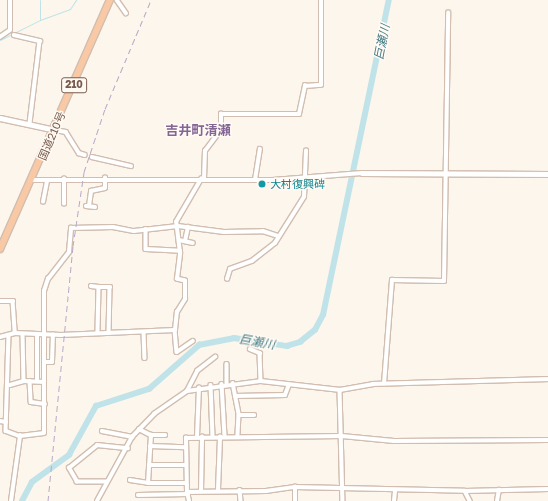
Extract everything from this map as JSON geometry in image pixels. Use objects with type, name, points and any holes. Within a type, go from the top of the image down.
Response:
[{"type":"highway","name":"国道210号","points":[[0,249],[34,180],[110,0]]},
{"type":"main road","points":[[0,118],[54,130]]},
{"type":"street","points":[[0,37],[10,30],[10,0]]},
{"type":"street","points":[[117,0],[126,12]]},
{"type":"street","points":[[193,341],[177,352],[175,330],[177,312],[185,299],[185,281],[177,279],[180,250],[176,225],[202,179],[205,151],[221,130],[221,114],[299,114],[305,86],[321,85],[321,0]]},
{"type":"street","points":[[384,384],[392,280],[444,280],[443,226],[446,172],[448,13]]},
{"type":"street","points":[[14,35],[40,41],[30,124]]},
{"type":"street","points":[[54,130],[66,132],[79,153],[85,155]]},
{"type":"street","points":[[255,180],[260,149]]},
{"type":"street","points":[[227,279],[230,269],[260,256],[278,236],[304,198],[308,178],[306,152]]},
{"type":"street","points":[[92,157],[132,166]]},
{"type":"street","points":[[34,180],[47,181],[105,178],[255,180],[308,178],[345,173],[446,172],[548,174]]},
{"type":"street","points":[[95,207],[87,206],[91,192],[105,188],[105,178]]},
{"type":"street","points":[[64,179],[64,204]]},
{"type":"street","points":[[43,202],[47,181]]},
{"type":"street","points":[[9,334],[10,386],[6,422],[7,432],[20,436],[44,433],[45,284],[69,252],[71,228],[146,229],[176,225],[263,231],[278,236]]},
{"type":"street","points":[[185,241],[188,227]]},
{"type":"street","points":[[146,229],[146,250],[180,250]]},
{"type":"street","points":[[178,240],[193,242]]},
{"type":"street","points":[[92,286],[110,287],[109,333]]},
{"type":"street","points":[[98,332],[99,287]]},
{"type":"street","points":[[0,301],[13,301],[15,333]]},
{"type":"street","points":[[0,337],[15,333],[45,336],[98,332],[109,333],[175,330]]},
{"type":"street","points":[[144,332],[145,358]]},
{"type":"street","points":[[23,334],[24,381]]},
{"type":"street","points":[[37,335],[37,382]]},
{"type":"street","points":[[44,362],[52,362],[53,335]]},
{"type":"street","points":[[250,349],[260,353],[261,381]]},
{"type":"street","points":[[187,391],[197,370],[215,356]]},
{"type":"street","points":[[227,364],[227,383]]},
{"type":"street","points":[[97,501],[128,448],[132,437],[139,429],[187,391],[211,385],[261,381],[282,382],[288,387],[340,390],[384,384],[548,379]]},
{"type":"street","points":[[10,386],[24,381],[44,382]]},
{"type":"street","points":[[30,381],[31,402],[44,404]]},
{"type":"street","points":[[233,383],[239,415],[238,436]]},
{"type":"street","points":[[218,490],[222,437],[222,384]]},
{"type":"street","points":[[211,385],[213,437]]},
{"type":"street","points":[[235,396],[285,395],[288,387]]},
{"type":"street","points":[[198,437],[199,388]]},
{"type":"street","points":[[340,390],[344,488],[343,501]]},
{"type":"street","points":[[239,415],[254,415]]},
{"type":"street","points":[[0,421],[6,422]]},
{"type":"street","points":[[139,429],[151,435],[165,435]]},
{"type":"street","points":[[102,431],[132,437]]},
{"type":"street","points":[[148,483],[151,435]]},
{"type":"street","points":[[12,501],[20,436]]},
{"type":"street","points":[[188,501],[186,482],[186,438],[238,436],[342,436],[394,441],[548,440]]},
{"type":"street","points":[[201,491],[202,437]]},
{"type":"street","points":[[107,482],[76,482],[69,468],[97,445],[128,448]]},
{"type":"street","points":[[150,446],[185,447]]},
{"type":"street","points":[[149,465],[186,465]]},
{"type":"street","points":[[130,480],[148,483],[186,482]]},
{"type":"street","points":[[295,487],[295,501]]},
{"type":"street","points":[[138,495],[218,490],[266,491],[295,487],[395,491],[548,489]]},
{"type":"street","points":[[240,490],[241,501]]},
{"type":"street","points":[[497,501],[499,490]]},
{"type":"street","points":[[394,501],[395,491]]},
{"type":"street","points":[[465,491],[470,501]]},
{"type":"waterway","points":[[0,40],[40,20],[40,0]]},
{"type":"waterway","points":[[40,20],[70,9],[76,0]]},
{"type":"waterway","name":"巨瀬川","points":[[22,501],[32,482],[69,455],[96,406],[149,389],[199,345],[234,338],[287,346],[300,342],[315,330],[323,315],[389,0]]},
{"type":"railway","points":[[48,501],[73,246],[84,172],[105,109],[151,0]]},
{"type":"place","name":"大村復興碑","points":[[262,184]]},
{"type":"district","name":"吉井町清瀬","points":[[198,130]]}]
